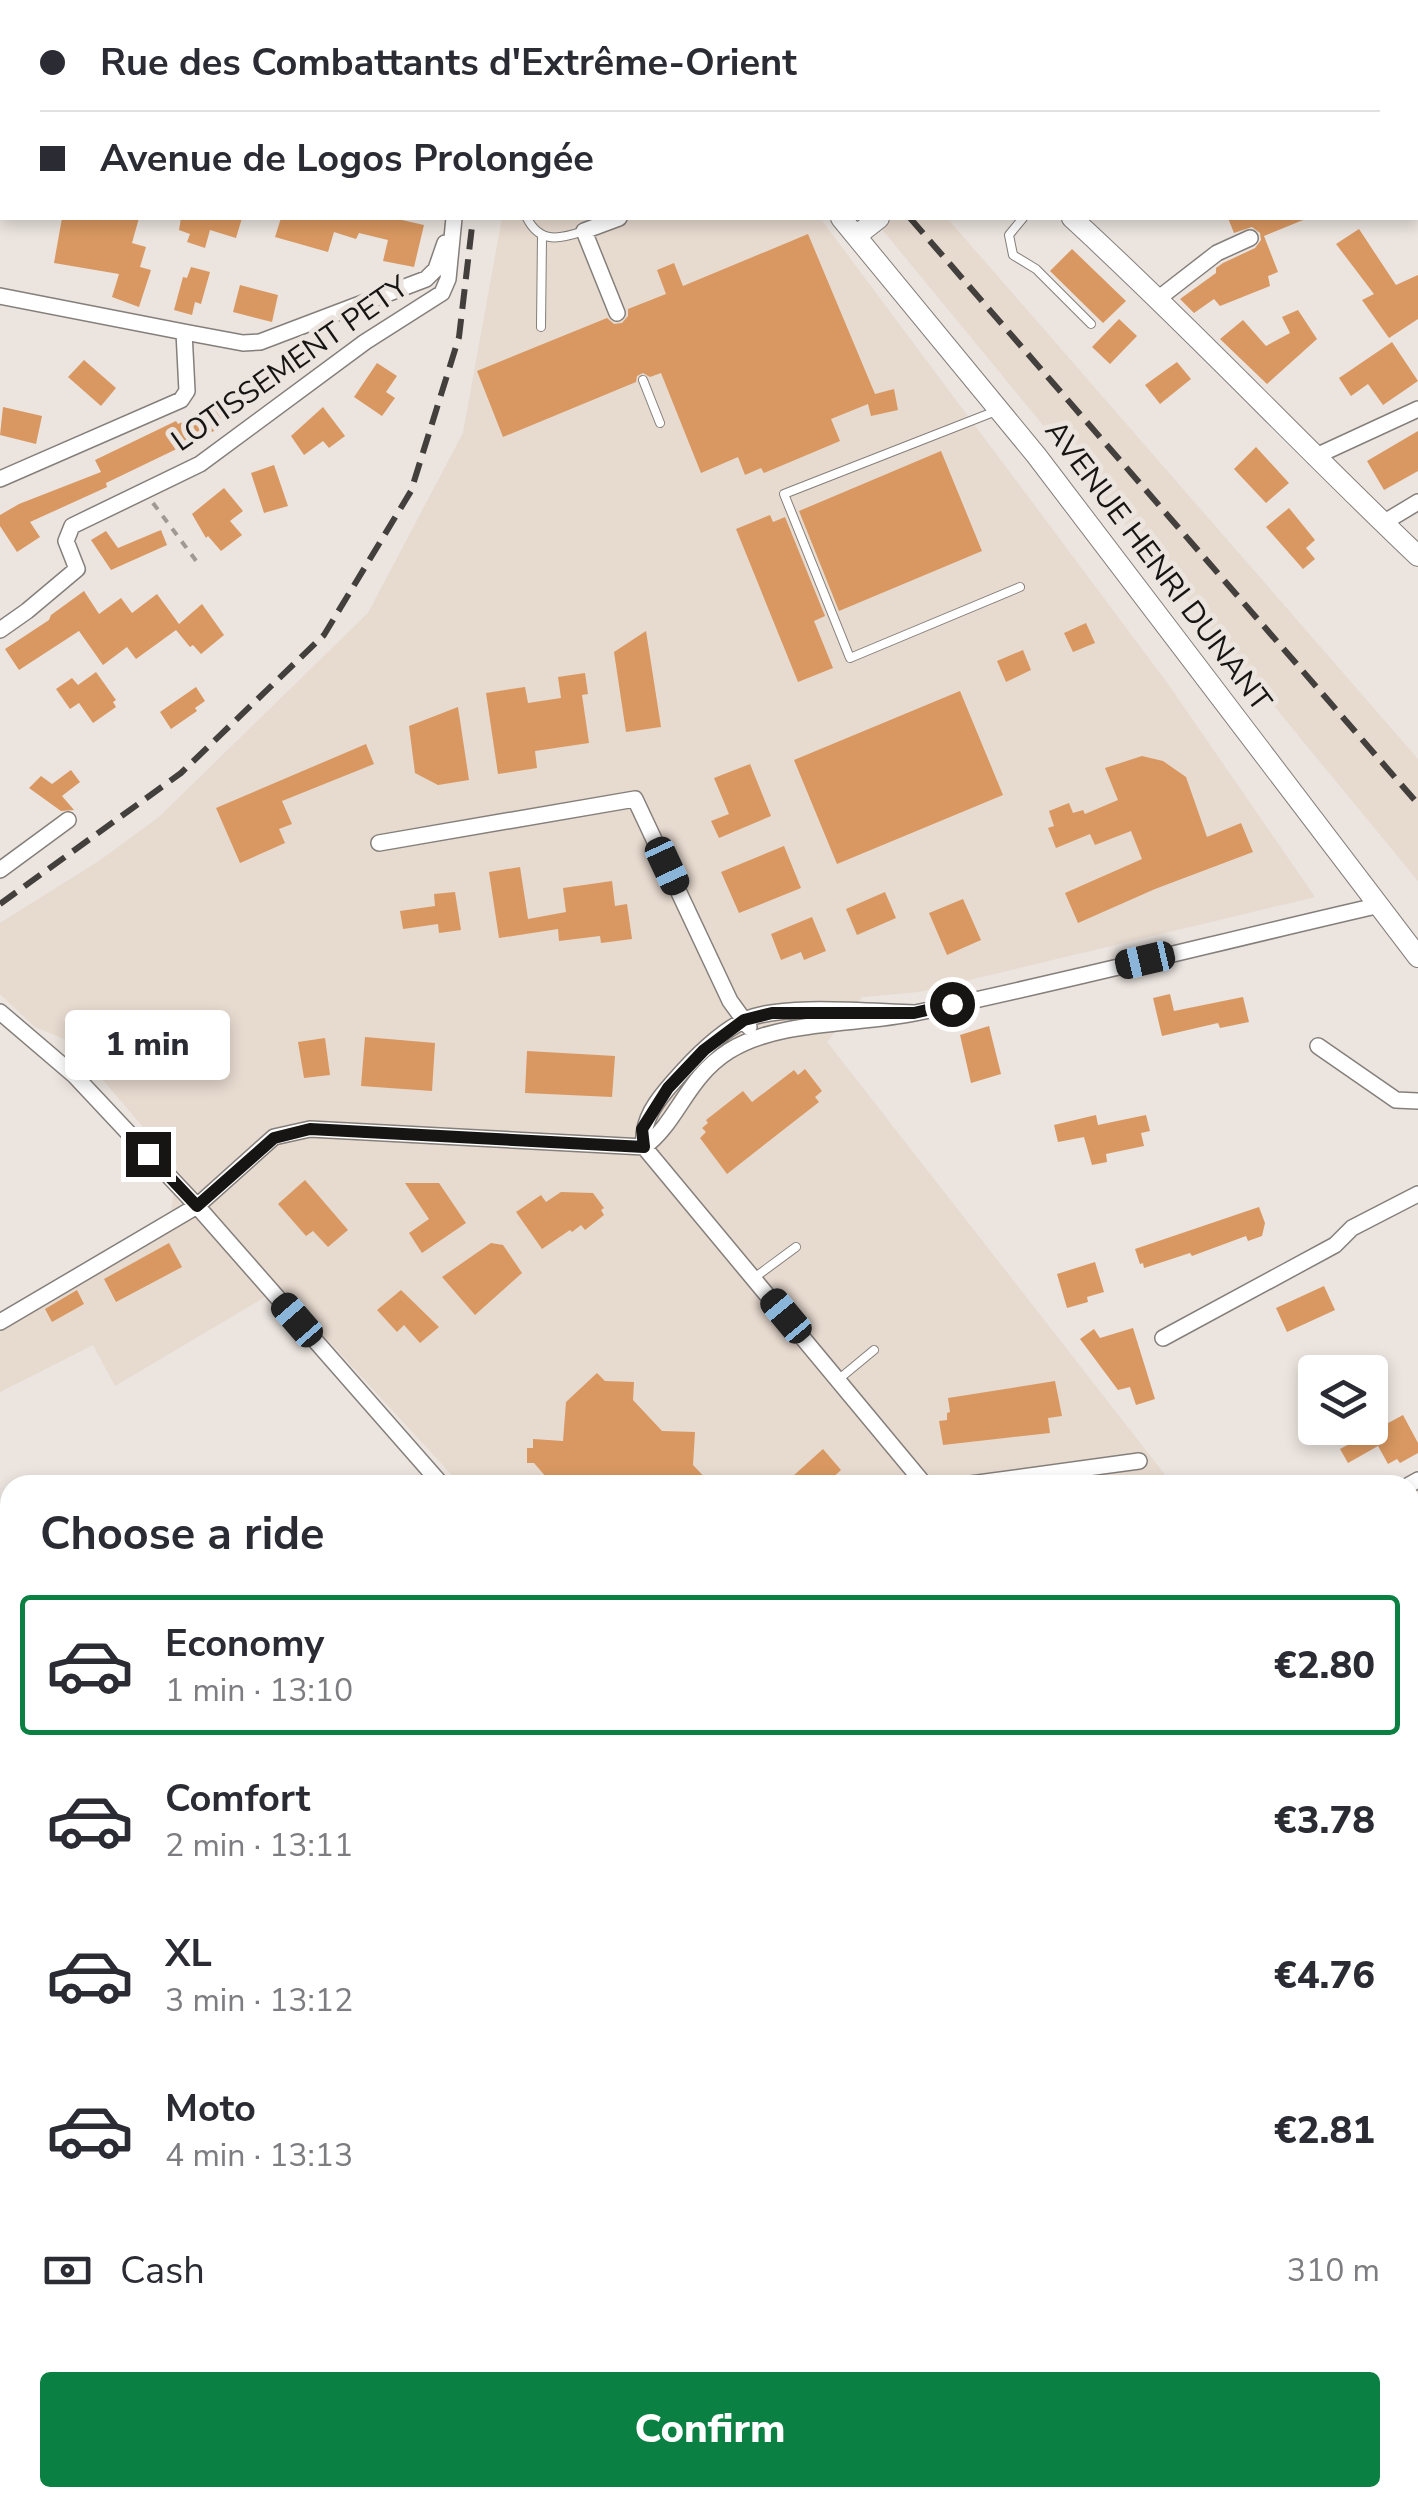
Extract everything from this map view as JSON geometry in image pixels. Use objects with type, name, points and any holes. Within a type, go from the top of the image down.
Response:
[{"type":"street","points":[[0,296],[243,343],[260,342],[426,279],[436,269],[454,220]]},
{"type":"street","name":"LOTISSEMENT PETY","points":[[0,630],[76,568],[66,540],[72,526],[220,451],[365,342],[442,293],[448,279],[454,220]]},
{"type":"street","points":[[614,220],[584,231],[618,313]]},
{"type":"street","name":"AVENUE HENRI DUNANT","points":[[843,220],[1000,409],[1418,958]]},
{"type":"street","points":[[856,236],[876,220]]},
{"type":"street","points":[[1078,220],[1418,556]]},
{"type":"street","points":[[1159,298],[1209,259],[1250,238]]},
{"type":"street","points":[[0,478],[181,400],[187,391],[184,332]]},
{"type":"street","points":[[1314,457],[1418,409]]},
{"type":"street","points":[[1383,523],[1418,502]]},
{"type":"street","points":[[379,843],[635,799],[730,1001],[757,1038]]},
{"type":"street","points":[[0,870],[68,820]]},
{"type":"street","points":[[0,1322],[197,1206],[274,1138],[310,1129],[644,1147],[660,1135],[702,1072],[731,1050],[757,1038],[914,1013],[1376,906]]},
{"type":"street","points":[[0,1012],[74,1076],[197,1206],[431,1475]]},
{"type":"street","points":[[914,1013],[772,1013],[744,1020],[704,1050],[668,1088],[642,1129],[644,1147],[918,1475]]},
{"type":"street","points":[[1318,1046],[1396,1100],[1418,1101]]},
{"type":"street","points":[[1163,1338],[1336,1245],[1352,1228],[1418,1194]]},
{"type":"street","points":[[1036,1475],[1138,1461]]},
{"type":"lane","points":[[529,220],[542,236],[556,240],[584,231]]},
{"type":"lane","points":[[1021,220],[1009,234],[1013,256],[1036,269],[1091,324]]},
{"type":"lane","points":[[541,327],[542,236]]},
{"type":"lane","points":[[643,380],[660,423]]},
{"type":"lane","points":[[1000,409],[784,494],[850,658],[1020,587]]},
{"type":"lane","points":[[754,1278],[796,1248]]},
{"type":"lane","points":[[838,1380],[874,1350]]},
{"type":"path","points":[[144,491],[198,562]]},
{"type":"shaded area","points":[[502,220],[821,220],[1168,684],[1315,897],[919,992],[862,997],[827,1042],[1165,1475],[452,1475],[280,1288],[115,1386],[93,1345],[0,1392],[0,1322],[170,1220],[177,1166],[69,1041],[35,1027],[0,994],[0,923],[99,861],[159,817],[368,613],[463,433]]},
{"type":"shaded area","points":[[891,220],[949,220],[1418,759],[1418,881],[881,228]]},
{"type":"building","points":[[62,220],[138,220],[132,243],[146,247],[140,267],[151,270],[139,307],[112,297],[119,274],[54,263]]},
{"type":"building","points":[[181,220],[241,220],[236,238],[210,230],[205,248],[187,242],[190,234],[179,230]]},
{"type":"building","points":[[280,220],[402,220],[424,225],[414,267],[383,261],[388,240],[359,233],[356,239],[334,232],[328,252],[275,237]]},
{"type":"building","points":[[1229,220],[1303,220],[1264,236],[1278,272],[1268,276],[1270,286],[1220,306],[1214,299],[1194,313],[1180,299],[1216,273],[1216,268],[1255,248],[1261,240],[1260,233],[1252,227],[1234,233]]},
{"type":"building","points":[[1359,229],[1396,285],[1418,275],[1418,319],[1389,338],[1362,300],[1374,294],[1336,244]]},
{"type":"building","points":[[808,234],[875,394],[894,389],[898,410],[871,416],[868,404],[831,419],[840,441],[764,473],[761,468],[745,475],[738,457],[701,473],[661,373],[650,377],[643,373],[636,382],[503,437],[477,371],[607,318],[614,324],[622,323],[628,309],[666,294],[657,270],[674,263],[683,286]]},
{"type":"building","points":[[1072,249],[1126,301],[1103,323],[1050,271]]},
{"type":"building","points":[[191,267],[210,272],[201,304],[195,302],[192,315],[174,310],[183,277],[187,278]]},
{"type":"building","points":[[240,285],[278,295],[272,322],[233,312]]},
{"type":"building","points":[[1298,310],[1317,339],[1267,384],[1220,339],[1243,320],[1266,346],[1290,333],[1282,317]]},
{"type":"building","points":[[1119,319],[1137,336],[1110,364],[1092,347]]},
{"type":"building","points":[[1392,342],[1418,381],[1383,405],[1368,384],[1351,396],[1339,378]]},
{"type":"building","points":[[84,360],[116,388],[101,406],[68,377]]},
{"type":"building","points":[[1177,362],[1191,379],[1160,404],[1145,385]]},
{"type":"building","points":[[377,363],[397,376],[386,392],[395,398],[382,416],[354,397]]},
{"type":"building","points":[[232,389],[241,407],[217,420],[207,403]]},
{"type":"building","points":[[3,407],[42,416],[36,444],[0,435]]},
{"type":"building","points":[[323,407],[345,436],[329,448],[323,441],[304,455],[291,436]]},
{"type":"building","points":[[207,411],[216,430],[30,522],[40,537],[17,552],[0,526],[0,515],[19,504],[101,472],[95,460],[176,421],[178,424]]},
{"type":"building","points":[[1418,431],[1418,471],[1384,490],[1367,461]]},
{"type":"building","points":[[1256,447],[1289,483],[1266,503],[1234,469]]},
{"type":"building","points":[[941,451],[982,551],[839,611],[799,511]]},
{"type":"building","points":[[274,465],[288,506],[264,513],[251,473]]},
{"type":"building","points":[[224,488],[243,511],[230,521],[242,535],[221,551],[206,538],[192,514]]},
{"type":"building","points":[[1289,508],[1315,540],[1306,548],[1315,559],[1303,569],[1266,527]]},
{"type":"building","points":[[770,515],[773,522],[785,517],[825,616],[814,621],[833,668],[798,682],[736,529]]},
{"type":"building","points":[[161,530],[167,545],[111,570],[91,540],[106,531],[118,548]]},
{"type":"building","points":[[84,591],[99,614],[121,598],[132,613],[157,594],[179,624],[202,604],[224,635],[201,654],[176,630],[136,659],[127,647],[103,665],[79,631],[19,670],[5,649]]},
{"type":"building","points":[[1086,623],[1095,643],[1073,652],[1064,633]]},
{"type":"building","points":[[646,631],[661,727],[626,732],[614,652]]},
{"type":"building","points":[[1023,650],[1031,670],[1006,682],[997,661]]},
{"type":"building","points":[[96,672],[116,700],[116,707],[93,723],[79,703],[70,709],[56,689],[72,678],[78,685]]},
{"type":"building","points":[[585,673],[588,694],[582,695],[589,743],[535,751],[537,768],[498,774],[486,693],[525,687],[528,703],[561,698],[558,677]]},
{"type":"building","points":[[196,687],[205,701],[171,729],[160,712]]},
{"type":"building","points":[[960,691],[1003,795],[837,864],[794,760]]},
{"type":"building","points":[[458,707],[469,780],[438,785],[415,773],[409,726]]},
{"type":"building","points":[[366,744],[374,764],[282,801],[292,824],[279,829],[285,843],[240,863],[216,808]]},
{"type":"building","points":[[1142,756],[1163,761],[1186,777],[1207,837],[1241,823],[1253,852],[1078,923],[1065,893],[1142,859],[1131,831],[1095,845],[1090,834],[1056,848],[1048,828],[1054,826],[1049,811],[1069,803],[1073,813],[1083,810],[1085,814],[1118,800],[1105,768]]},
{"type":"building","points":[[750,764],[771,816],[719,838],[711,821],[729,814],[714,778]]},
{"type":"building","points":[[71,770],[80,782],[62,796],[74,810],[61,811],[29,788],[41,776],[52,784]]},
{"type":"building","points":[[784,846],[801,888],[739,913],[721,872]]},
{"type":"building","points":[[520,867],[528,919],[566,912],[563,888],[612,881],[615,906],[627,904],[632,939],[601,943],[600,936],[559,941],[558,929],[499,938],[489,872]]},
{"type":"building","points":[[455,892],[461,930],[439,933],[438,924],[403,929],[400,911],[435,906],[434,894]]},
{"type":"building","points":[[885,892],[896,918],[857,935],[846,909]]},
{"type":"building","points":[[963,899],[981,940],[947,955],[929,913]]},
{"type":"building","points":[[812,917],[826,951],[804,960],[801,952],[781,960],[771,934]]},
{"type":"building","points":[[1170,994],[1174,1011],[1243,997],[1249,1022],[1220,1028],[1218,1023],[1162,1036],[1153,998]]},
{"type":"building","points":[[989,1026],[1001,1074],[971,1083],[960,1035]]},
{"type":"building","points":[[365,1037],[435,1043],[432,1091],[361,1086]]},
{"type":"building","points":[[325,1038],[330,1075],[304,1078],[298,1042]]},
{"type":"building","points":[[527,1051],[615,1056],[612,1097],[525,1093]]},
{"type":"building","points":[[805,1069],[822,1091],[815,1097],[819,1102],[727,1174],[700,1138],[706,1132],[702,1128],[708,1123],[706,1120],[743,1091],[752,1102],[794,1070],[798,1075]]},
{"type":"building","points":[[1096,1115],[1098,1125],[1146,1115],[1150,1131],[1141,1133],[1144,1146],[1106,1154],[1107,1162],[1092,1165],[1084,1137],[1058,1142],[1054,1125]]},
{"type":"building","points":[[305,1180],[348,1230],[328,1247],[313,1231],[306,1236],[278,1204]]},
{"type":"building","points":[[405,1183],[439,1183],[466,1223],[422,1253],[409,1233],[429,1219]]},
{"type":"building","points":[[561,1192],[593,1193],[604,1208],[604,1215],[585,1230],[581,1225],[542,1249],[516,1212],[541,1195],[546,1202]]},
{"type":"building","points":[[1259,1207],[1265,1223],[1262,1236],[1248,1241],[1246,1236],[1144,1268],[1140,1264],[1135,1249]]},
{"type":"building","points":[[169,1243],[182,1267],[116,1302],[104,1279]]},
{"type":"building","points":[[491,1243],[503,1245],[522,1273],[475,1315],[442,1277]]},
{"type":"building","points":[[1095,1262],[1104,1292],[1067,1308],[1057,1274]]},
{"type":"building","points":[[1324,1286],[1335,1310],[1287,1332],[1276,1308]]},
{"type":"building","points":[[77,1290],[84,1304],[52,1322],[45,1309]]},
{"type":"building","points":[[401,1290],[439,1327],[420,1343],[404,1325],[397,1332],[377,1310]]},
{"type":"building","points":[[1133,1328],[1155,1399],[1136,1405],[1130,1387],[1118,1390],[1080,1339],[1094,1329],[1100,1338]]},
{"type":"building","points":[[597,1373],[605,1381],[634,1382],[633,1400],[662,1431],[695,1432],[693,1465],[702,1475],[544,1475],[534,1463],[527,1463],[527,1448],[533,1448],[533,1439],[563,1441],[566,1402]]},
{"type":"building","points":[[1055,1381],[1062,1416],[1048,1418],[1050,1433],[943,1445],[939,1421],[947,1420],[948,1398]]},
{"type":"building","points":[[1403,1415],[1418,1443],[1418,1453],[1400,1463],[1397,1459],[1388,1464],[1378,1446],[1348,1463],[1340,1449],[1347,1445],[1388,1445],[1388,1423]]},
{"type":"building","points":[[823,1449],[841,1470],[836,1475],[794,1475]]},
{"type":"railway","points":[[0,904],[181,773],[324,635],[411,491],[459,337],[473,220]]},
{"type":"railway","points":[[912,220],[1418,804]]},
{"type":"route","points":[[148,1154],[197,1206],[274,1138],[310,1129],[644,1147],[642,1129],[668,1088],[704,1050],[744,1020],[772,1013],[914,1013],[952,1004]]}]
